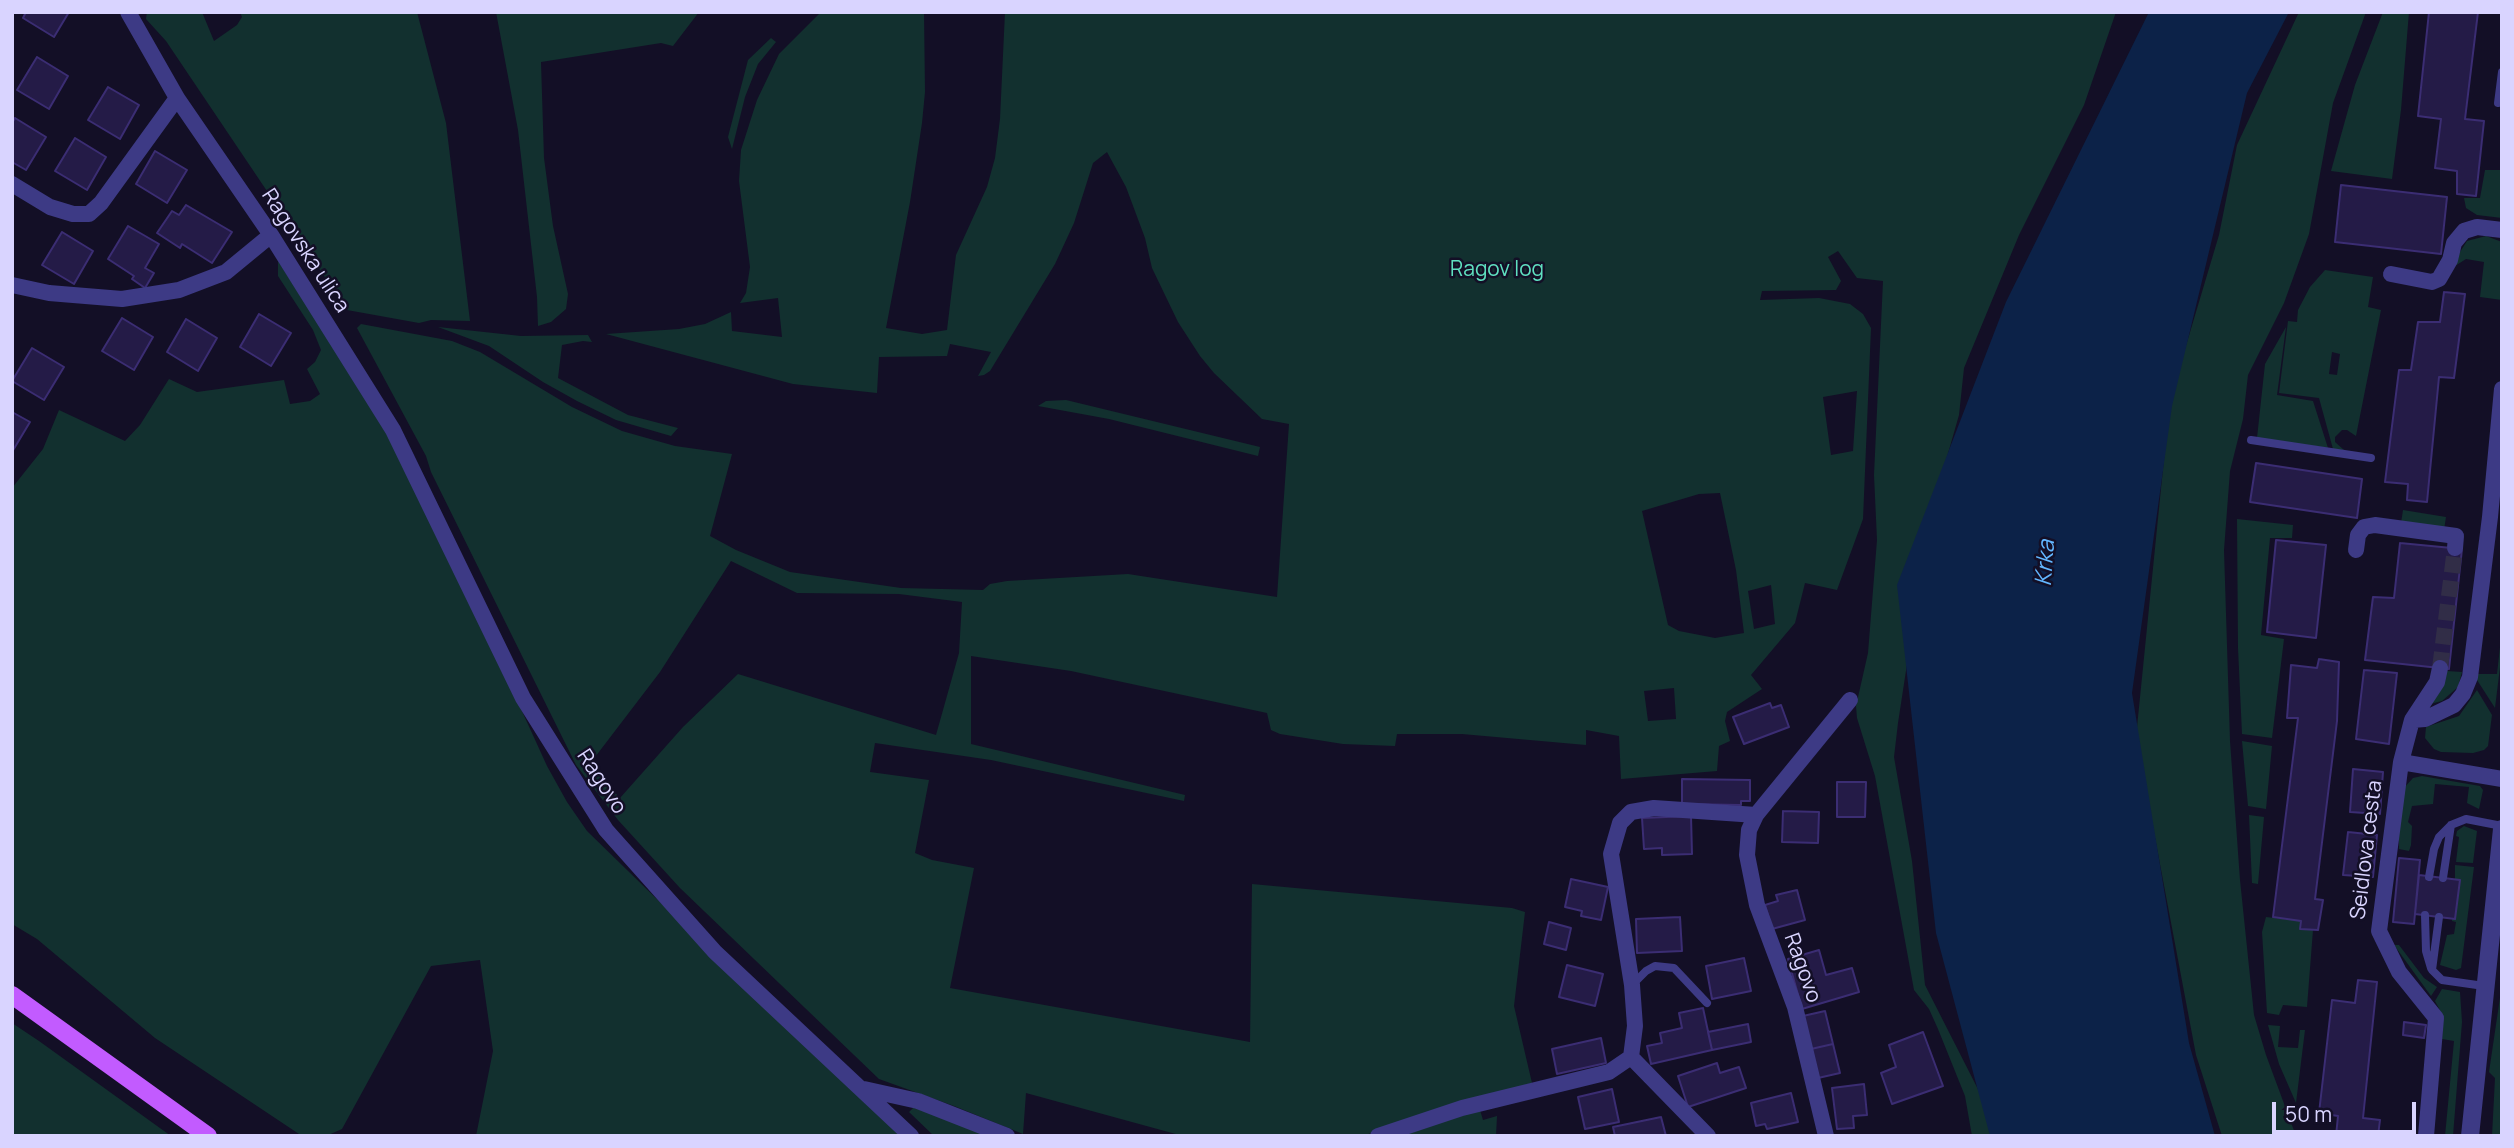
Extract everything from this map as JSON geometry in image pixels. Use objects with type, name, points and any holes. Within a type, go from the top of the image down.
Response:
[{"type":"main road","points":[[12,995],[208,1136]]},
{"type":"street","name":"Ragovska ulica","points":[[128,12],[177,97],[271,235],[393,430]]},
{"type":"street","points":[[12,184],[50,207],[73,214],[89,214],[101,202],[177,97]]},
{"type":"street","points":[[2390,274],[2432,282],[2440,279],[2450,260],[2454,243],[2464,231],[2477,227],[2502,230]]},
{"type":"street","points":[[12,285],[49,293],[122,299],[179,290],[226,272],[271,235]]},
{"type":"street","points":[[2412,720],[2425,719],[2454,705],[2463,694],[2470,677],[2490,517],[2502,389]]},
{"type":"street","name":"Ragovo","points":[[393,430],[523,698],[606,830],[715,952],[911,1136]]},
{"type":"street","points":[[2356,550],[2358,535],[2364,527],[2375,525],[2456,536],[2455,548]]},
{"type":"street","name":"Seidlova cesta","points":[[2426,1136],[2436,1018],[2399,972],[2379,931],[2402,762],[2412,720],[2437,682],[2440,668]]},
{"type":"street","name":"Ragovo","points":[[1826,1136],[1795,1007],[1757,905],[1747,855],[1749,830],[1756,815],[1850,700]]},
{"type":"street","name":"Seidlova cesta","points":[[2402,762],[2502,779]]},
{"type":"street","points":[[1378,1136],[1462,1108],[1609,1072],[1631,1057],[1635,1026],[1632,985],[1611,853],[1620,823],[1631,812],[1654,808],[1756,815]]},
{"type":"street","points":[[2470,1136],[2502,828]]},
{"type":"street","points":[[1631,1057],[1708,1136]]},
{"type":"street","points":[[864,1089],[918,1101],[1007,1136]]},
{"type":"lane","points":[[2498,103],[2502,72]]},
{"type":"lane","points":[[2251,440],[2371,458]]},
{"type":"lane","points":[[2429,877],[2439,836],[2451,825],[2466,819],[2502,828]]},
{"type":"lane","points":[[2443,878],[2451,825]]},
{"type":"lane","points":[[2425,915],[2426,951],[2432,970],[2442,980],[2484,986]]},
{"type":"lane","points":[[2432,970],[2439,917]]},
{"type":"lane","points":[[1632,985],[1655,966],[1674,968],[1707,1003]]},
{"type":"green space","points":[[147,12],[202,12],[214,41],[237,25],[242,17],[240,12],[417,12],[446,123],[470,321],[431,320],[419,323],[347,310],[166,41],[146,19]]},
{"type":"green space","points":[[496,12],[699,12],[673,46],[661,43],[541,62],[544,158],[553,226],[568,294],[566,309],[551,322],[538,326],[518,130]]},
{"type":"green space","name":"Ragov log","points":[[821,12],[924,12],[925,92],[922,123],[886,328],[922,334],[947,330],[956,255],[987,187],[995,158],[1000,119],[1005,12],[2116,12],[2084,105],[2019,235],[1964,368],[1959,415],[1929,520],[1894,757],[1912,861],[1925,985],[1985,1103],[1995,1136],[1972,1136],[1965,1096],[1929,1009],[1914,990],[1875,776],[1857,718],[1856,706],[1868,653],[1877,540],[1874,475],[1883,281],[1857,278],[1838,251],[1828,257],[1841,281],[1836,290],[1762,291],[1760,300],[1819,298],[1850,304],[1863,314],[1871,328],[1863,519],[1837,590],[1805,583],[1795,623],[1751,675],[1762,689],[1727,712],[1725,721],[1730,741],[1719,746],[1717,771],[1621,779],[1619,736],[1586,730],[1586,745],[1462,734],[1397,734],[1395,746],[1343,744],[1280,734],[1271,730],[1267,713],[1071,671],[971,656],[971,744],[1185,795],[1184,801],[991,760],[875,743],[870,772],[929,780],[915,853],[932,860],[974,868],[950,988],[1250,1042],[1252,884],[1512,908],[1525,912],[1514,1006],[1532,1083],[1362,1136],[1183,1136],[1026,1093],[1023,1134],[879,1079],[680,888],[618,820],[576,765],[431,472],[426,456],[357,328],[361,324],[452,341],[480,352],[572,407],[622,431],[675,446],[732,454],[710,536],[790,572],[901,588],[983,590],[990,584],[1007,581],[1128,574],[1277,597],[1289,424],[1262,419],[1200,356],[1178,322],[1152,268],[1145,238],[1126,187],[1107,152],[1093,163],[1074,223],[1055,264],[990,371],[984,375],[978,376],[991,352],[950,344],[947,356],[879,357],[877,393],[793,384],[606,334],[679,329],[705,324],[731,312],[732,331],[782,337],[778,298],[740,303],[746,293],[750,267],[739,181],[741,150],[757,100],[779,54]],"holes":[[[1857,391],[1853,451],[1831,455],[1823,397]],[[1720,493],[1736,570],[1744,633],[1715,638],[1679,631],[1668,625],[1642,511],[1699,494]],[[731,561],[797,593],[899,594],[962,602],[959,653],[936,735],[738,674],[683,727],[620,798],[589,765],[660,672]],[[1771,585],[1775,624],[1754,629],[1748,591]],[[1674,688],[1676,719],[1648,721],[1644,691]]]},
{"type":"green space","points":[[2299,12],[2366,12],[2333,103],[2309,234],[2284,303],[2248,375],[2243,419],[2230,471],[2224,550],[2230,741],[2240,880],[2254,1015],[2296,1136],[2222,1136],[2196,1055],[2136,737],[2168,419],[2179,369],[2219,235],[2237,145]]},
{"type":"green space","points":[[2383,12],[2409,12],[2392,179],[2331,171],[2355,85]]},
{"type":"green space","points":[[771,38],[776,42],[758,64],[745,97],[732,149],[728,137],[748,60]]},
{"type":"green space","points":[[2485,170],[2502,170],[2502,218],[2477,215],[2466,208],[2464,198],[2480,198]]},
{"type":"green space","points":[[2486,236],[2502,242],[2502,300],[2480,297],[2484,262],[2466,259],[2455,266],[2467,241]]},
{"type":"green space","points":[[278,261],[408,461],[547,766],[587,831],[900,1136],[476,1136],[493,1051],[480,960],[431,966],[342,1129],[326,1136],[302,1136],[155,1038],[37,939],[12,924],[12,488],[43,449],[59,410],[125,441],[140,425],[169,379],[197,392],[284,380],[290,404],[310,401],[320,394],[307,369],[315,362],[321,350],[313,330],[278,276]]},
{"type":"green space","points":[[2325,270],[2373,277],[2368,307],[2381,310],[2356,436],[2342,430],[2335,437],[2335,442],[2344,450],[2333,449],[2319,398],[2279,393],[2288,321],[2297,322],[2298,310],[2310,287]],"holes":[[[2332,352],[2340,354],[2337,375],[2329,374]]]},
{"type":"green space","points":[[438,327],[521,336],[588,335],[592,342],[562,345],[558,378],[628,415],[678,428],[671,436],[616,420],[543,382],[489,346]]},
{"type":"green space","points":[[2286,327],[2277,395],[2313,401],[2328,448],[2257,438],[2265,364]]},
{"type":"green space","points":[[1066,400],[1260,447],[1258,456],[1109,419],[1038,406],[1046,401]]},
{"type":"green space","points":[[2403,510],[2446,517],[2444,530],[2401,523]]},
{"type":"green space","points":[[2237,519],[2293,525],[2292,538],[2270,538],[2261,635],[2284,639],[2272,738],[2242,734]]},
{"type":"green space","points":[[2502,629],[2495,708],[2477,680],[2478,674],[2497,674]]},
{"type":"green space","points":[[2447,671],[2462,672],[2458,687],[2442,701],[2430,704]]},
{"type":"green space","points":[[2477,690],[2492,715],[2488,746],[2473,753],[2441,752],[2434,749],[2425,738],[2426,727],[2459,716]]},
{"type":"green space","points":[[2242,741],[2272,746],[2266,809],[2248,806]]},
{"type":"green space","points":[[2422,776],[2480,786],[2483,790],[2479,809],[2467,803],[2469,787],[2435,784],[2433,804],[2412,806],[2408,822],[2412,826],[2409,851],[2399,849],[2399,841],[2395,839],[2402,790],[2413,778]]},
{"type":"green space","points":[[2249,815],[2264,817],[2258,884],[2252,883]]},
{"type":"green space","points":[[2464,826],[2477,831],[2473,863],[2456,862],[2459,837],[2456,836],[2457,831]]},
{"type":"green space","points":[[2455,865],[2474,867],[2461,968],[2456,970],[2440,965],[2447,935],[2454,934],[2456,922],[2452,921],[2452,918],[2455,918],[2460,881],[2455,880]]},
{"type":"green space","points":[[2266,917],[2301,921],[2300,929],[2313,930],[2307,1007],[2283,1005],[2279,1015],[2267,1013],[2262,932]]},
{"type":"green space","points":[[2394,945],[2399,945],[2424,978],[2437,987],[2431,996]]},
{"type":"green space","points":[[2502,984],[2502,1136],[2492,1136],[2495,1078],[2489,1072]]},
{"type":"green space","points":[[2442,989],[2460,992],[2462,1022],[2453,1136],[2445,1136],[2454,1041],[2442,1039],[2443,1016],[2435,1001]]},
{"type":"green space","points":[[12,1023],[39,1041],[171,1136],[12,1136]]},
{"type":"green space","points":[[2268,1025],[2280,1026],[2278,1047],[2298,1048],[2300,1030],[2305,1030],[2296,1103],[2279,1064]]},
{"type":"green space","points":[[914,1107],[991,1136],[934,1136],[909,1112]]},
{"type":"green space","points":[[1480,1110],[1483,1120],[1497,1116],[1496,1136],[1396,1136]]},
{"type":"water","name":"Krka","points":[[2149,12],[2289,12],[2247,93],[2172,406],[2132,693],[2189,1043],[2215,1136],[1990,1136],[1936,933],[1897,585],[2006,302]]},
{"type":"building","points":[[26,12],[69,12],[54,37],[23,18]]},
{"type":"building","points":[[2429,12],[2478,12],[2465,119],[2484,121],[2476,196],[2457,194],[2457,171],[2435,168],[2441,119],[2418,116]]},
{"type":"building","points":[[37,57],[68,76],[49,109],[17,90]]},
{"type":"building","points":[[108,87],[139,105],[120,139],[88,120]]},
{"type":"building","points":[[15,118],[46,137],[26,170],[12,162],[12,123]]},
{"type":"building","points":[[75,138],[106,157],[87,190],[55,171]]},
{"type":"building","points":[[155,151],[187,170],[167,203],[136,184]]},
{"type":"building","points":[[2341,185],[2447,197],[2441,254],[2335,242]]},
{"type":"building","points":[[186,205],[232,232],[212,263],[182,244],[180,248],[157,233],[172,211],[179,215]]},
{"type":"building","points":[[128,226],[159,244],[145,268],[154,273],[145,288],[132,279],[134,276],[108,259]]},
{"type":"building","points":[[62,232],[93,251],[74,284],[42,265]]},
{"type":"building","points":[[2444,292],[2465,294],[2454,378],[2439,377],[2427,502],[2407,500],[2408,484],[2385,482],[2399,370],[2411,370],[2418,322],[2440,322]]},
{"type":"building","points":[[259,314],[291,333],[271,366],[240,347]]},
{"type":"building","points":[[122,318],[153,337],[134,370],[102,351]]},
{"type":"building","points":[[186,319],[217,338],[198,371],[167,352]]},
{"type":"building","points":[[32,348],[64,367],[44,400],[12,381]]},
{"type":"building","points":[[12,412],[30,422],[12,452]]},
{"type":"building","points":[[2256,463],[2362,479],[2357,518],[2250,502]]},
{"type":"building","points":[[2276,540],[2326,545],[2316,638],[2267,632]]},
{"type":"building","points":[[2400,543],[2462,549],[2449,669],[2365,660],[2373,597],[2394,598]]},
{"type":"building","points":[[2319,659],[2339,662],[2337,721],[2315,899],[2323,900],[2318,930],[2300,929],[2301,921],[2273,917],[2298,718],[2287,718],[2291,665],[2317,668]]},
{"type":"building","points":[[2364,670],[2397,673],[2389,744],[2356,739]]},
{"type":"building","points":[[1770,703],[1772,708],[1781,705],[1789,727],[1744,744],[1733,717]]},
{"type":"building","points":[[2353,769],[2383,772],[2380,814],[2350,812]]},
{"type":"building","points":[[1682,779],[1750,780],[1750,801],[1741,801],[1741,805],[1682,804]]},
{"type":"building","points":[[1837,782],[1866,782],[1865,817],[1837,817]]},
{"type":"building","points":[[1783,811],[1819,812],[1818,843],[1782,842]]},
{"type":"building","points":[[1691,816],[1692,854],[1662,855],[1662,848],[1644,849],[1642,818]]},
{"type":"building","points":[[2348,832],[2377,835],[2373,877],[2343,875]]},
{"type":"building","points":[[2399,858],[2420,860],[2414,924],[2393,922]]},
{"type":"building","points":[[2419,875],[2460,880],[2455,919],[2415,914]]},
{"type":"building","points":[[1571,879],[1608,887],[1601,920],[1581,916],[1582,911],[1565,907]]},
{"type":"building","points":[[1797,890],[1805,920],[1772,929],[1765,905],[1778,901],[1776,895]]},
{"type":"building","points":[[1680,917],[1682,951],[1637,953],[1636,919]]},
{"type":"building","points":[[1549,922],[1571,928],[1566,950],[1544,944]]},
{"type":"building","points":[[1819,950],[1826,975],[1852,968],[1859,992],[1802,1009],[1788,959]]},
{"type":"building","points":[[1744,958],[1751,991],[1712,999],[1706,966]]},
{"type":"building","points":[[1567,965],[1603,974],[1595,1006],[1559,997]]},
{"type":"building","points":[[2358,980],[2377,982],[2363,1118],[2380,1120],[2378,1136],[2336,1136],[2338,1116],[2319,1113],[2332,1000],[2355,1003]]},
{"type":"building","points":[[1703,1008],[1712,1050],[1651,1064],[1647,1046],[1662,1043],[1660,1033],[1682,1028],[1679,1013]]},
{"type":"building","points":[[1825,1011],[1833,1044],[1811,1049],[1803,1016]]},
{"type":"building","points":[[2404,1022],[2426,1025],[2424,1038],[2403,1035]]},
{"type":"building","points":[[1748,1024],[1751,1042],[1712,1050],[1708,1032]]},
{"type":"building","points":[[1923,1032],[1943,1086],[1892,1104],[1881,1073],[1896,1067],[1889,1045]]},
{"type":"building","points":[[1601,1038],[1606,1063],[1557,1074],[1552,1049]]},
{"type":"building","points":[[1833,1044],[1840,1073],[1818,1078],[1811,1049]]},
{"type":"building","points":[[1717,1063],[1720,1073],[1739,1067],[1746,1088],[1688,1107],[1678,1076]]},
{"type":"building","points":[[1864,1084],[1867,1115],[1853,1116],[1854,1128],[1837,1129],[1832,1088]]},
{"type":"building","points":[[1612,1089],[1619,1122],[1585,1129],[1578,1097]]},
{"type":"building","points":[[1791,1093],[1798,1122],[1767,1129],[1765,1124],[1756,1126],[1751,1103]]},
{"type":"building","points":[[1661,1117],[1666,1136],[1615,1136],[1613,1127]]},
{"type":"tunnel","points":[[2440,668],[2455,548]]}]
